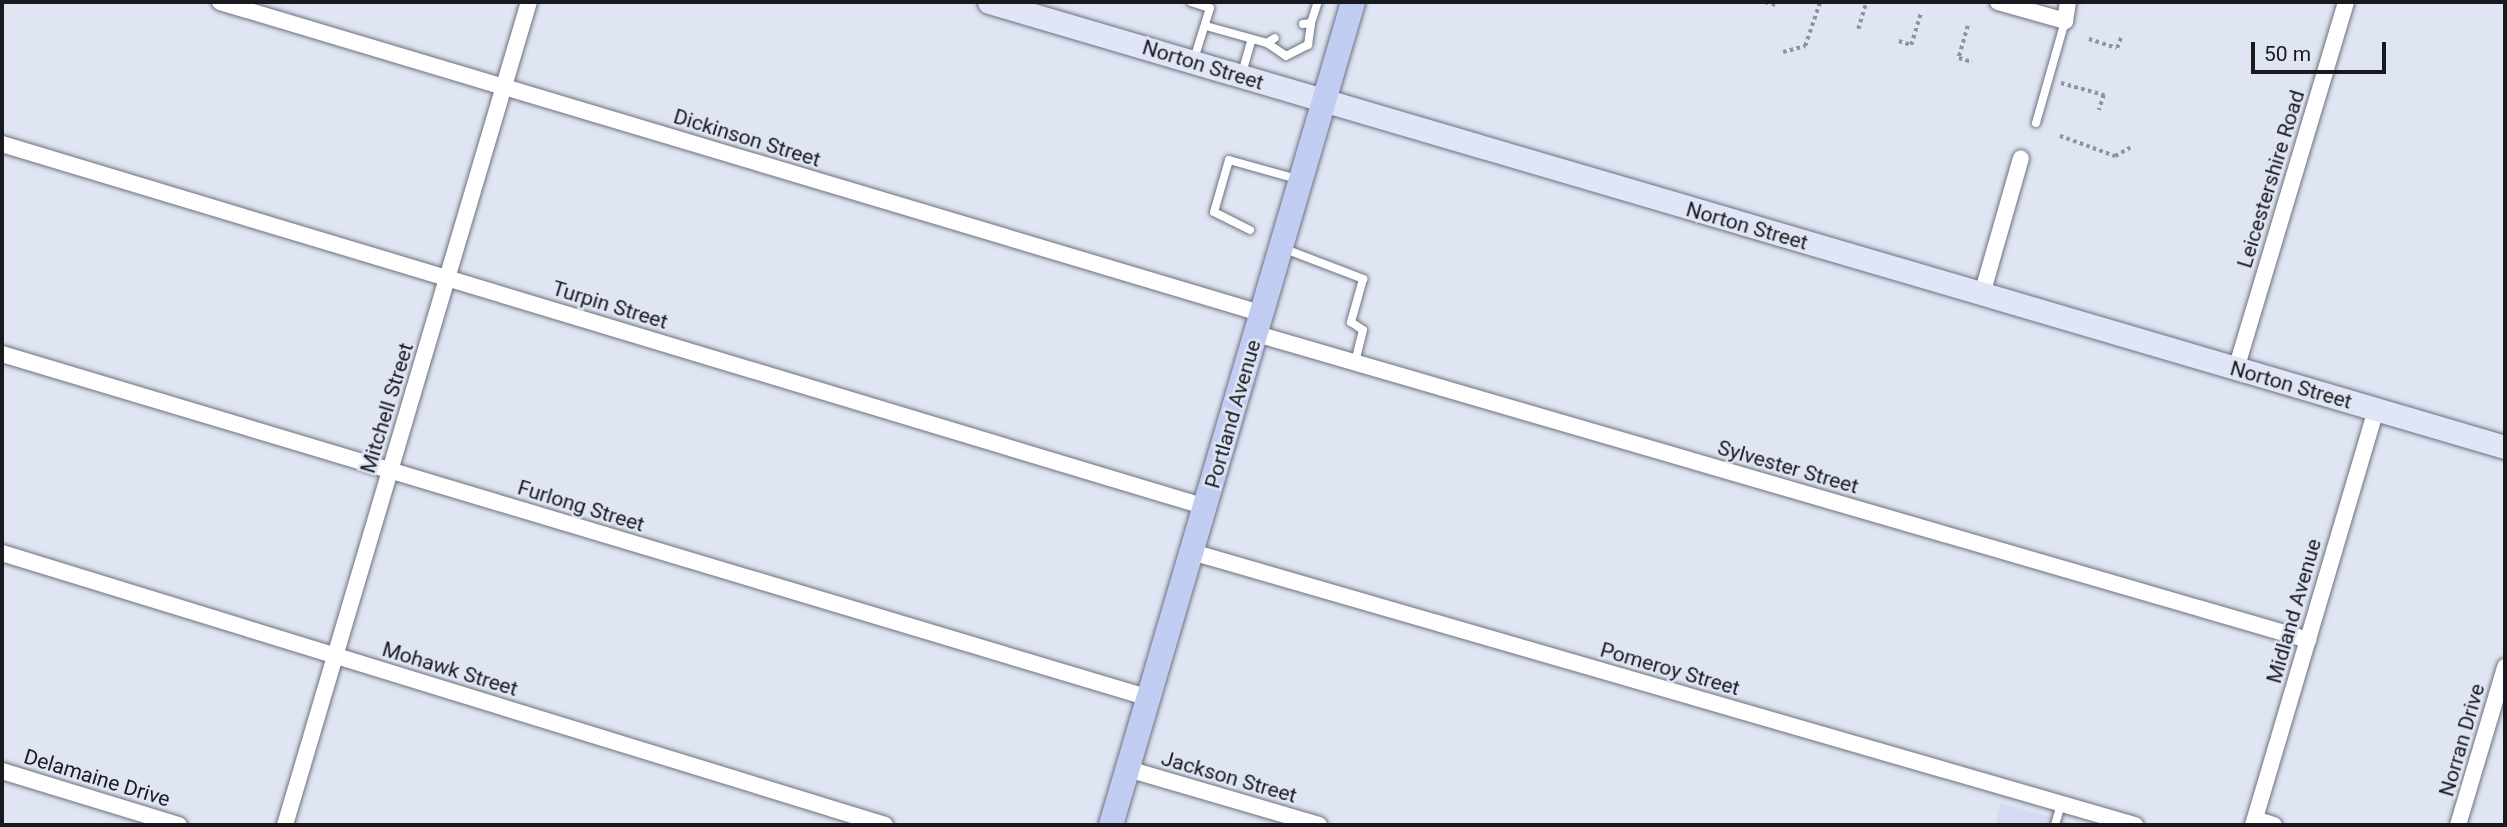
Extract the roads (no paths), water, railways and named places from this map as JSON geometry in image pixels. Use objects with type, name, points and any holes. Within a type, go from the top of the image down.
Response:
[{"type":"main road","name":"Norton Street","points":[[989,2],[1018,6],[1324,102],[2505,447]]},
{"type":"main road","name":"Portland Avenue","points":[[1111,825],[1353,2]]},
{"type":"street","name":"Dickinson Street","points":[[220,2],[503,87],[1260,324]]},
{"type":"street","name":"Mitchell Street","points":[[285,825],[528,2]]},
{"type":"street","points":[[1998,2],[2065,20],[2068,2]]},
{"type":"street","name":"Leicestershire Road","points":[[2236,369],[2346,2]]},
{"type":"street","name":"Turpin Street","points":[[2,144],[1206,507]]},
{"type":"street","points":[[1982,294],[2021,158]]},
{"type":"street","name":"Sylvester Street","points":[[1260,324],[1355,363],[2308,640]]},
{"type":"street","name":"Furlong Street","points":[[2,354],[1149,698]]},
{"type":"street","name":"Midland Avenue","points":[[2254,822],[2375,410]]},
{"type":"street","name":"Pomeroy Street","points":[[1192,552],[2061,804],[2110,822],[2136,825]]},
{"type":"street","name":"Mohawk Street","points":[[2,553],[885,825]]},
{"type":"street","name":"Norran Drive","points":[[2458,825],[2505,667]]},
{"type":"street","name":"Jackson Street","points":[[1128,769],[1319,825]]},
{"type":"street","name":"Delamaine Drive","points":[[2,771],[179,825]]},
{"type":"street","points":[[2254,822],[2274,825]]},
{"type":"lane","points":[[1191,2],[1211,5],[1194,61]]},
{"type":"lane","points":[[1206,26],[1252,39],[1271,41],[1286,56],[1308,45],[1307,24],[1318,2]]},
{"type":"lane","points":[[2036,123],[2065,20]]},
{"type":"lane","points":[[1241,76],[1252,39]]},
{"type":"lane","points":[[1250,230],[1214,212],[1230,160],[1300,180]]},
{"type":"lane","points":[[1282,248],[1363,279],[1351,322],[1363,330],[1355,363]]},
{"type":"lane","points":[[2055,825],[2061,804]]}]
